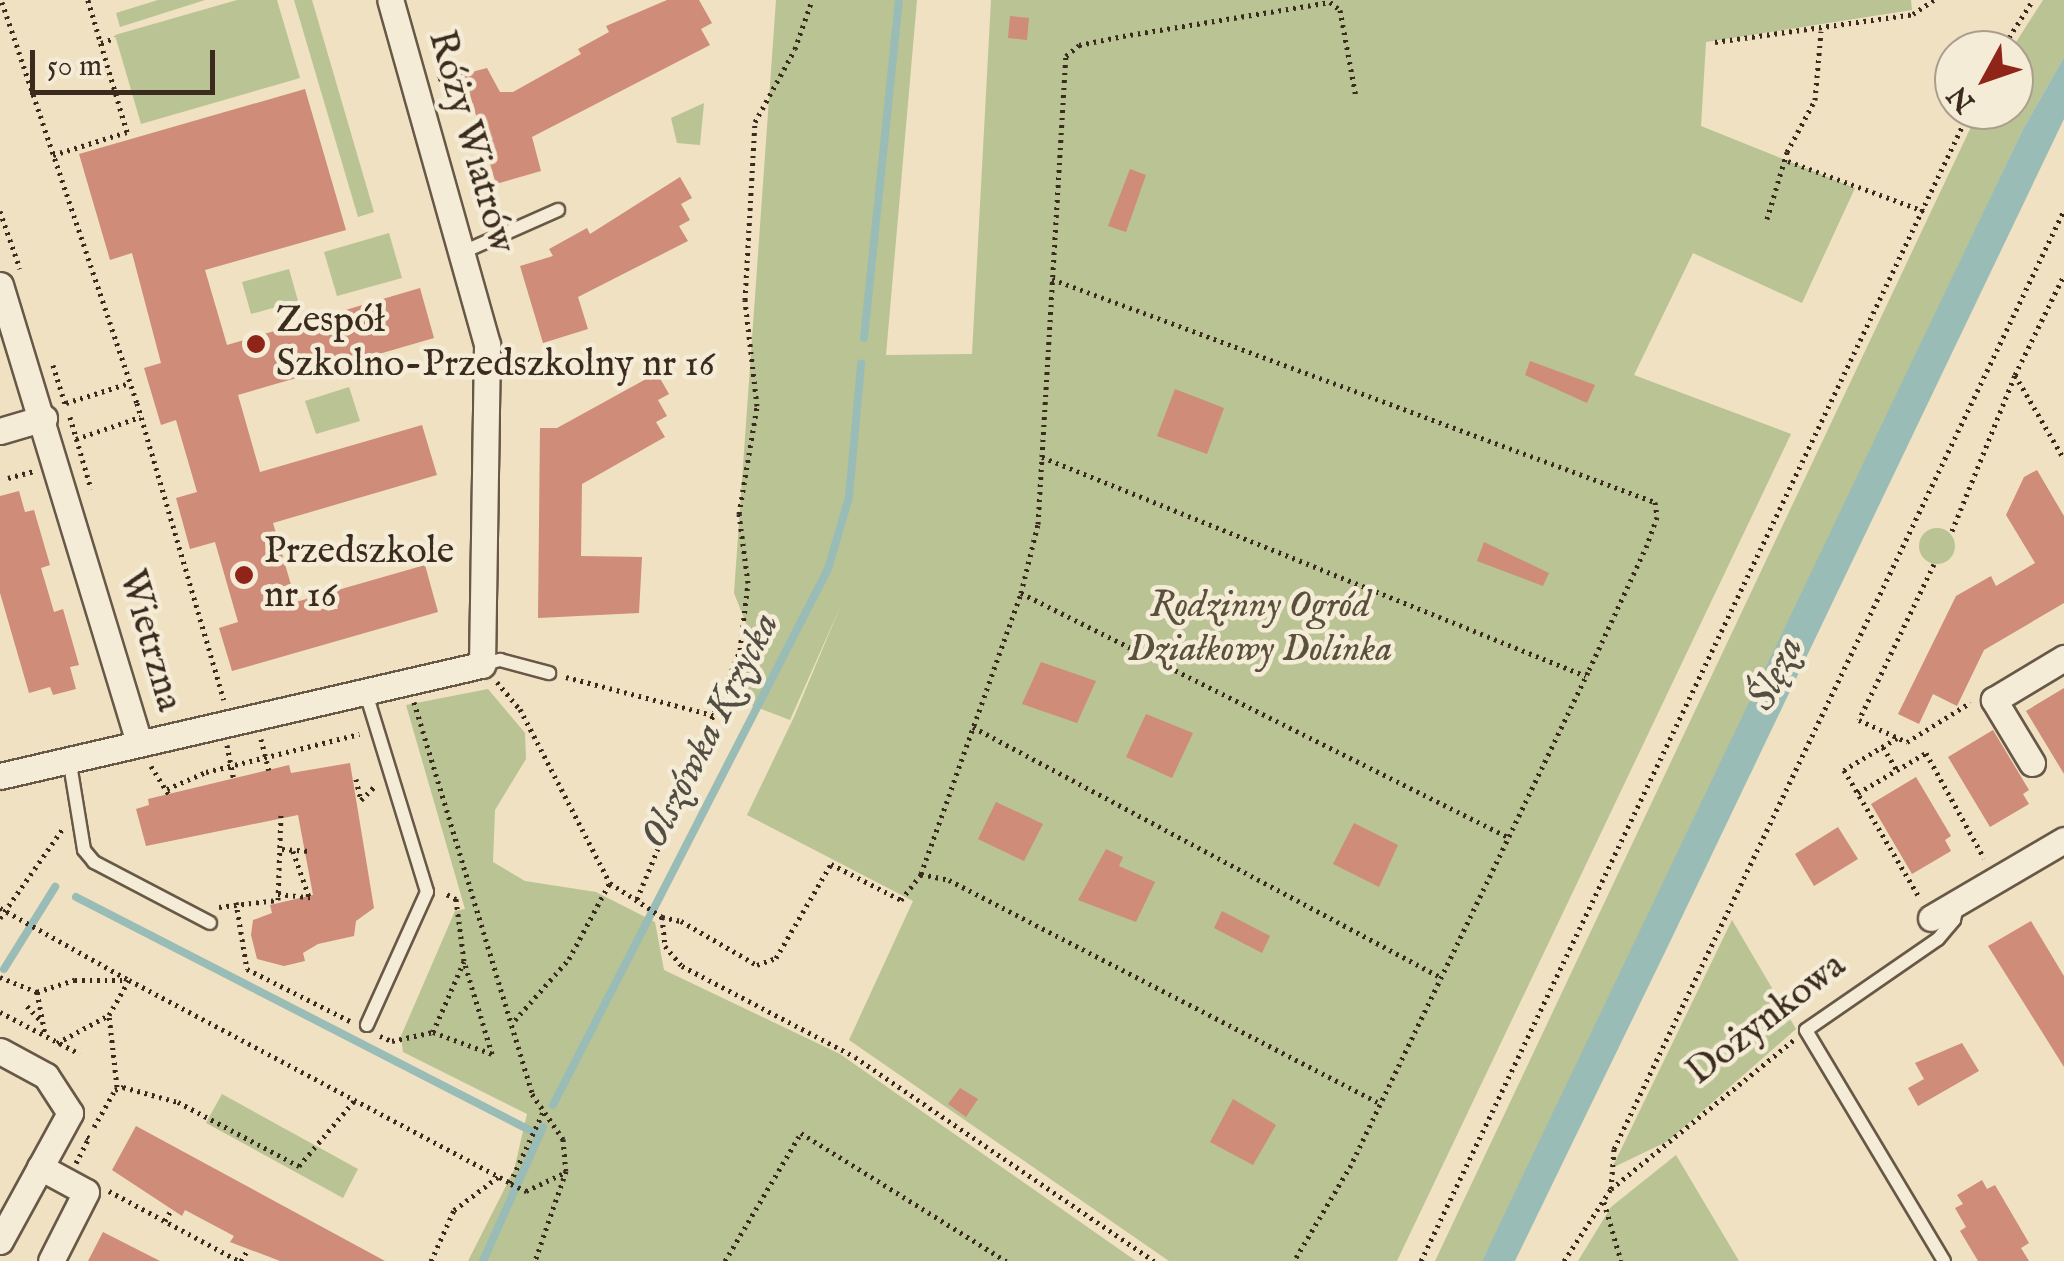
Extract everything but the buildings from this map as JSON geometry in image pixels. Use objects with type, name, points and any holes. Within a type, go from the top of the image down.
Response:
[{"type":"street","name":"Róży Wiatrów","points":[[390,0],[463,252],[489,364],[482,665]]},
{"type":"street","name":"Wietrzna","points":[[0,286],[55,411],[141,748],[364,690],[482,665]]},
{"type":"street","points":[[0,431],[55,411]]},
{"type":"street","points":[[2032,763],[1994,700],[2064,658]]},
{"type":"street","points":[[0,776],[68,758],[141,748]]},
{"type":"street","name":"Dożynkowa","points":[[1927,911],[1958,902],[2064,840]]},
{"type":"street","points":[[0,1051],[46,1076],[63,1093],[70,1113],[0,1241]]},
{"type":"street","points":[[40,1166],[86,1192],[51,1261]]},
{"type":"lane","points":[[463,252],[558,210]]},
{"type":"lane","points":[[482,665],[500,660],[549,672]]},
{"type":"lane","points":[[364,690],[427,892],[366,1027]]},
{"type":"lane","points":[[68,758],[84,850],[94,862],[210,923]]},
{"type":"lane","name":"Dożynkowa","points":[[1806,1030],[1938,939],[1954,920],[1958,902]]},
{"type":"lane","points":[[1806,1030],[1944,1261]]},
{"type":"path","points":[[54,155],[127,132],[88,0]]},
{"type":"path","points":[[637,899],[736,662],[747,608],[739,514],[756,406],[745,300],[755,122],[795,49],[812,0]]},
{"type":"path","points":[[1715,42],[1913,14],[1934,0]]},
{"type":"path","points":[[2014,30],[2033,0]]},
{"type":"path","points":[[4,2],[141,417],[225,702]]},
{"type":"path","points":[[482,665],[520,709],[610,883],[659,915],[682,921],[757,965],[776,958],[832,864],[903,896],[921,874],[1021,593],[1038,524],[1066,56],[1079,45],[1330,2],[1340,10],[1356,97]]},
{"type":"path","points":[[1767,219],[1788,161],[1787,152],[1815,100],[1820,30]]},
{"type":"path","points":[[101,43],[115,38]]},
{"type":"path","points":[[431,82],[464,71]]},
{"type":"path","points":[[1421,1261],[1961,130]]},
{"type":"path","points":[[1788,161],[1924,212]]},
{"type":"path","points":[[1564,1261],[1611,1189],[1614,1149],[2064,210]]},
{"type":"path","points":[[1952,531],[2015,375],[2064,274]]},
{"type":"path","points":[[1052,279],[1655,502],[1657,518],[1647,546],[1586,676],[1381,1104],[1325,1216],[1294,1261]]},
{"type":"path","points":[[2015,375],[2064,459]]},
{"type":"path","points":[[55,411],[130,383]]},
{"type":"path","points":[[76,439],[141,417]]},
{"type":"path","points":[[1042,457],[1586,676]]},
{"type":"path","points":[[8,478],[42,468]]},
{"type":"path","points":[[1934,564],[1859,720],[1907,742],[1974,700],[1994,700]]},
{"type":"path","points":[[1021,593],[1508,836]]},
{"type":"path","points":[[549,672],[714,714]]},
{"type":"path","points":[[407,680],[515,1020],[532,1094],[563,1139],[566,1171],[535,1261]]},
{"type":"path","points":[[973,727],[1442,978]]},
{"type":"path","points":[[141,748],[169,793],[230,762],[376,730]]},
{"type":"path","points":[[1898,738],[1844,770],[1927,911]]},
{"type":"path","points":[[263,745],[269,770]]},
{"type":"path","points":[[1883,747],[1897,770]]},
{"type":"path","points":[[1858,793],[1926,753],[1984,858]]},
{"type":"path","points":[[230,762],[234,781]]},
{"type":"path","points":[[356,779],[362,800],[369,788],[392,780]]},
{"type":"path","points":[[0,918],[32,867],[80,811]]},
{"type":"path","points":[[210,923],[222,902],[278,900],[281,815]]},
{"type":"path","points":[[282,849],[310,851]]},
{"type":"path","points":[[278,894],[312,897],[293,851]]},
{"type":"path","points":[[921,874],[949,880],[1381,1104]]},
{"type":"path","points":[[515,1020],[569,959],[610,883]]},
{"type":"path","points":[[236,902],[248,969],[366,1027]]},
{"type":"path","points":[[3,910],[513,1185],[526,1191],[566,1171]]},
{"type":"path","points":[[401,1040],[433,1032],[492,1054],[464,962],[458,911]]},
{"type":"path","points":[[659,915],[665,946],[682,966],[855,1057],[1154,1261]]},
{"type":"path","points":[[433,1032],[464,962]]},
{"type":"path","points":[[0,977],[36,992],[76,980],[129,980]]},
{"type":"path","points":[[58,1042],[109,1015],[129,980]]},
{"type":"path","points":[[36,992],[45,1036]]},
{"type":"path","points":[[26,1006],[43,1023]]},
{"type":"path","points":[[0,1012],[80,1054]]},
{"type":"path","points":[[94,1127],[117,1087],[109,1015]]},
{"type":"path","name":"Dożynkowa","points":[[1611,1189],[1806,1030]]},
{"type":"path","points":[[117,1087],[178,1102],[298,1166],[354,1101]]},
{"type":"path","points":[[513,1185],[544,1110]]},
{"type":"path","points":[[725,1261],[801,1133],[1006,1261]]},
{"type":"path","points":[[430,1261],[454,1210],[498,1178]]},
{"type":"path","points":[[98,1184],[240,1261],[247,1251]]},
{"type":"path","points":[[1603,1200],[1621,1261]]},
{"type":"path","points":[[164,1221],[171,1210]]},
{"type":"green space","points":[[158,0],[205,0],[120,27],[116,13]]},
{"type":"green space","points":[[237,0],[277,0],[300,78],[141,124],[115,35]]},
{"type":"green space","points":[[294,0],[312,0],[374,212],[358,217]]},
{"type":"green space","name":"Rodzinny Ogród Działkowy Dolinka","points":[[776,0],[917,0],[886,355],[972,354],[991,0],[1911,0],[1912,10],[1706,42],[1701,126],[1855,188],[1802,303],[1693,253],[1634,375],[1791,434],[1397,1261],[1169,1261],[849,1040],[913,901],[747,815],[794,717],[841,605],[790,720],[740,701],[753,641],[734,593]]},
{"type":"green space","points":[[2043,0],[2064,0],[2064,57],[2034,110],[2034,30],[2024,30]]},
{"type":"green space","points":[[704,103],[700,145],[677,143],[671,118]]},
{"type":"green space","points":[[1970,130],[2023,130],[1565,1095],[1482,1261],[1435,1261]]},
{"type":"green space","points":[[389,233],[402,278],[337,296],[324,252]]},
{"type":"green space","points":[[289,269],[298,301],[251,314],[242,282]]},
{"type":"green space","points":[[349,387],[360,421],[316,434],[305,401]]},
{"type":"green space","points":[[1937,528],[1950,533],[1955,546],[1950,559],[1937,564],[1924,559],[1919,546],[1924,533]]},
{"type":"green space","points":[[488,689],[525,733],[526,759],[495,810],[493,862],[525,881],[596,892],[655,922],[664,970],[840,1054],[1136,1261],[468,1261],[514,1170],[527,1114],[403,1052],[401,1036],[455,911],[465,909],[406,705]]},
{"type":"green space","points":[[1732,920],[1796,1029],[1668,1141],[1612,1168]]},
{"type":"green space","points":[[222,1094],[358,1169],[343,1198],[206,1123]]},
{"type":"green space","points":[[1676,1155],[1739,1261],[1578,1261],[1611,1207]]},
{"type":"water","name":"Ślęza","points":[[2064,57],[2064,119],[1668,946],[1515,1261],[1482,1261],[2023,130],[2034,130],[2034,110]]},
{"type":"waterway","name":"Olszówka Krzycka","points":[[864,338],[899,0]]},
{"type":"waterway","name":"Olszówka Krzycka","points":[[553,1105],[828,569],[849,497],[861,364]]},
{"type":"waterway","points":[[4,969],[55,887]]},
{"type":"waterway","points":[[76,897],[539,1135]]},
{"type":"waterway","name":"Olszówka Krzycka","points":[[483,1261],[543,1127]]},
{"type":"place","name":"Zespół Szkolno-Przedszkolny nr 16","points":[[256,344]]},
{"type":"place","name":"Przedszkole nr 16","points":[[244,575]]}]
